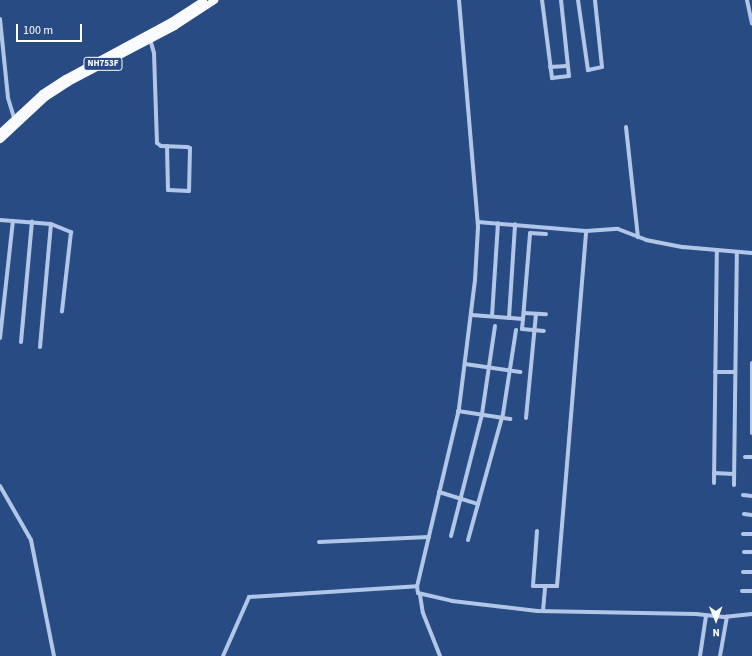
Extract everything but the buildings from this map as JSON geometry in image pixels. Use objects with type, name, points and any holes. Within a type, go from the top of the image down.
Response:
[{"type":"highway","name":"NH753F","points":[[0,132],[42,93],[65,78],[171,21],[203,0]]},
{"type":"highway","name":"NH753F","points":[[0,139],[45,97],[68,82],[150,39],[214,0]]},
{"type":"street","points":[[440,656],[422,613],[420,595],[417,586],[458,411],[472,315],[478,222],[459,0]]},
{"type":"street","points":[[542,0],[552,78],[569,76],[561,0]]},
{"type":"street","points":[[578,0],[588,70],[602,67],[595,0]]},
{"type":"street","points":[[746,0],[752,23]]},
{"type":"street","points":[[0,19],[8,98],[14,118]]},
{"type":"street","points":[[150,39],[154,52],[157,143],[167,146],[190,148],[189,191],[168,190],[167,146]]},
{"type":"street","points":[[550,67],[568,66]]},
{"type":"street","points":[[626,128],[638,237]]},
{"type":"street","points":[[0,220],[51,224],[71,232],[62,311]]},
{"type":"street","points":[[0,338],[13,221]]},
{"type":"street","points":[[21,342],[32,222]]},
{"type":"street","points":[[478,222],[586,231],[618,229],[638,237],[683,247],[752,253]]},
{"type":"street","points":[[492,316],[498,223]]},
{"type":"street","points":[[40,347],[51,224]]},
{"type":"street","points":[[509,318],[515,224]]},
{"type":"street","points":[[537,531],[534,586],[557,586],[586,231]]},
{"type":"street","points":[[544,331],[522,329],[530,232],[546,234]]},
{"type":"street","points":[[714,483],[717,251]]},
{"type":"street","points":[[734,485],[737,252]]},
{"type":"street","points":[[524,313],[546,314]]},
{"type":"street","points":[[526,418],[536,314]]},
{"type":"street","points":[[472,315],[523,319]]},
{"type":"street","points":[[450,536],[482,415],[496,326]]},
{"type":"street","points":[[468,540],[502,418],[516,330]]},
{"type":"street","points":[[752,363],[752,433]]},
{"type":"street","points":[[465,364],[520,372]]},
{"type":"street","points":[[715,372],[735,372]]},
{"type":"street","points":[[458,411],[510,419]]},
{"type":"street","points":[[745,457],[752,457]]},
{"type":"street","points":[[714,473],[734,474]]},
{"type":"street","points":[[0,486],[31,540],[54,656]]},
{"type":"street","points":[[439,492],[478,504]]},
{"type":"street","points":[[743,495],[752,496]]},
{"type":"street","points":[[744,514],[752,515]]},
{"type":"street","points":[[743,534],[752,534]]},
{"type":"street","points":[[319,542],[429,537]]},
{"type":"street","points":[[744,552],[752,552]]},
{"type":"street","points":[[743,572],[752,572]]},
{"type":"street","points":[[223,656],[249,597],[417,586]]},
{"type":"street","points":[[542,612],[545,586]]},
{"type":"street","points":[[742,591],[752,591]]},
{"type":"street","points":[[420,595],[452,602],[542,612],[727,617],[752,614]]},
{"type":"street","points":[[700,656],[706,616]]},
{"type":"street","points":[[720,656],[727,617]]}]
